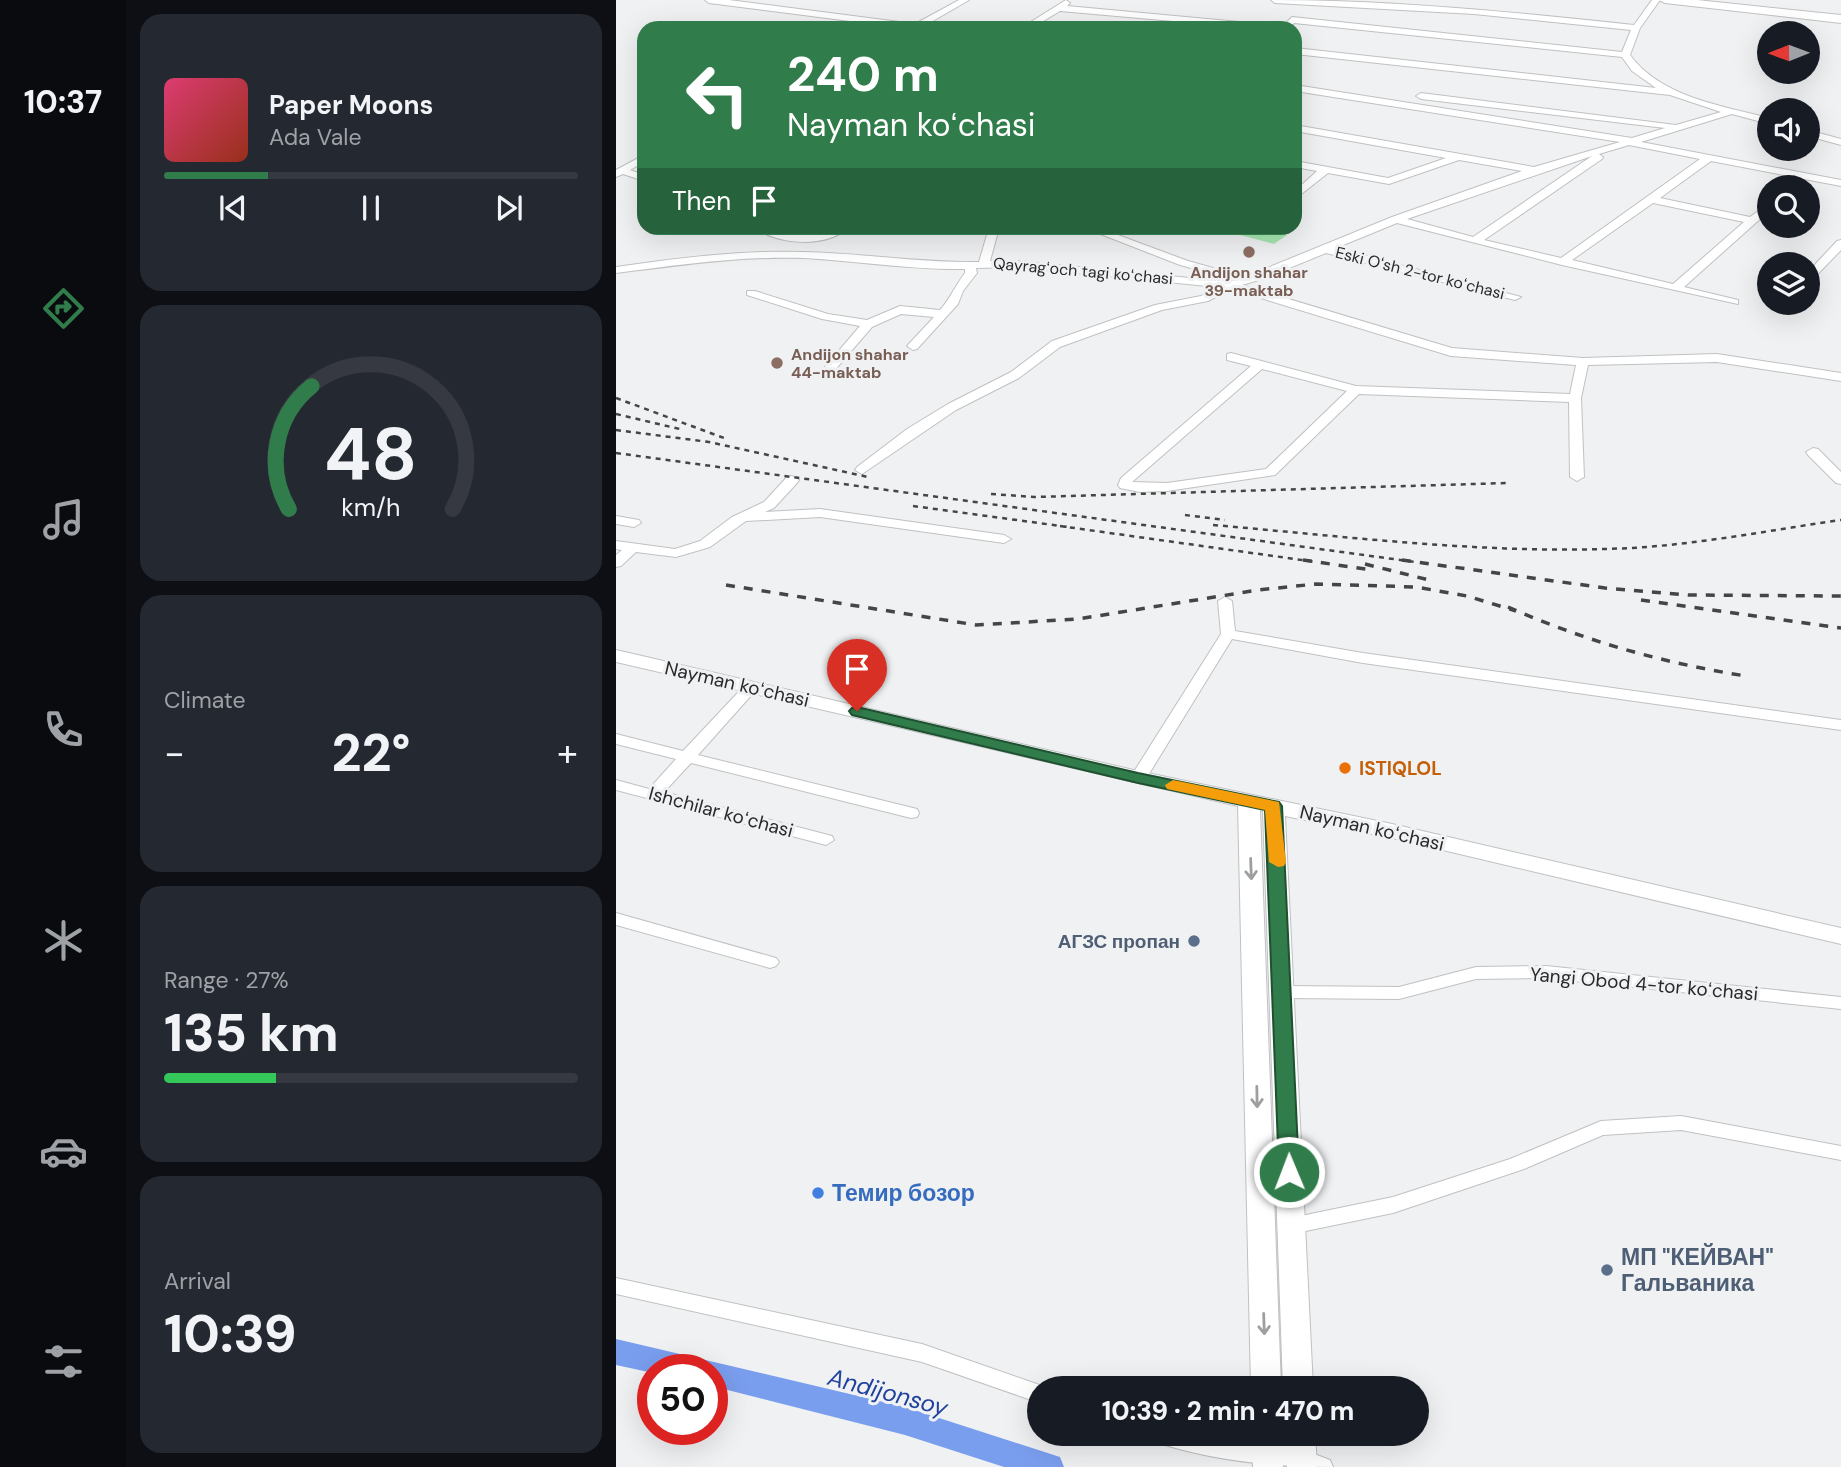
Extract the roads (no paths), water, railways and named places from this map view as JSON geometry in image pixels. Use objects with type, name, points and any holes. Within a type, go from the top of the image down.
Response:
[{"type":"main road","points":[[1665,0],[1841,19]]},
{"type":"main road","name":"Nayman koʻchasi","points":[[616,656],[1138,778],[1392,831],[1841,936]]},
{"type":"main road","points":[[1261,804],[1282,992],[1297,1376]]},
{"type":"main road","points":[[1261,804],[1266,1376]]},
{"type":"street","points":[[709,0],[875,21]]},
{"type":"street","points":[[751,0],[768,2],[780,8]]},
{"type":"street","points":[[929,21],[965,0]]},
{"type":"street","points":[[1037,21],[1072,0]]},
{"type":"street","points":[[1275,0],[1474,12],[1636,28]]},
{"type":"street","points":[[1625,55],[1636,28],[1656,0]]},
{"type":"street","points":[[1057,8],[1205,21]]},
{"type":"street","points":[[1302,21],[1625,55]]},
{"type":"street","points":[[1302,52],[1670,92],[1757,118]]},
{"type":"street","points":[[1625,55],[1632,68],[1670,92]]},
{"type":"street","points":[[1302,89],[1628,141],[1800,175]]},
{"type":"street","points":[[1420,96],[1682,127]]},
{"type":"street","points":[[862,470],[912,432],[952,407],[1015,375],[1056,344],[1159,307],[1204,299],[1230,285],[1261,276],[1396,219],[1536,170],[1733,111]]},
{"type":"street","points":[[1302,129],[1536,170]]},
{"type":"street","points":[[1820,136],[1841,142]]},
{"type":"street","points":[[1475,241],[1612,148]]},
{"type":"street","points":[[1302,165],[1389,181],[1460,156]]},
{"type":"street","points":[[1562,261],[1709,158]]},
{"type":"street","points":[[620,172],[637,162]]},
{"type":"street","points":[[1302,190],[1325,170]]},
{"type":"street","points":[[620,172],[637,176]]},
{"type":"street","points":[[1820,179],[1841,183]]},
{"type":"street","points":[[1651,199],[1754,221]]},
{"type":"street","points":[[1676,288],[1757,218]]},
{"type":"street","points":[[1396,219],[1475,241],[1734,302]]},
{"type":"street","points":[[794,235],[814,239],[830,235]]},
{"type":"street","points":[[984,263],[992,235]]},
{"type":"street","name":"Qayragʻoch tagi koʻchasi","points":[[1109,235],[1184,263],[1245,280]]},
{"type":"street","points":[[1820,265],[1841,243]]},
{"type":"street","name":"Eski Oʻsh 2-tor koʻchasi","points":[[1325,249],[1515,297]]},
{"type":"street","name":"Qayragʻoch tagi koʻchasi","points":[[616,270],[720,257],[803,255],[935,266],[970,266],[984,263],[1230,285],[1451,352],[1583,362],[1640,363],[1699,357],[1841,377]]},
{"type":"street","points":[[913,346],[957,298],[957,290],[971,273],[970,266]]},
{"type":"street","points":[[751,293],[826,317],[868,324]]},
{"type":"street","points":[[824,375],[868,324],[900,310],[943,314]]},
{"type":"street","points":[[1231,357],[1356,390],[1574,398]]},
{"type":"street","points":[[1577,477],[1574,398],[1583,362]]},
{"type":"street","points":[[1261,364],[1126,481],[1125,485],[1140,488],[1167,487],[1270,472],[1356,390]]},
{"type":"street","points":[[1814,452],[1841,480]]},
{"type":"street","points":[[748,517],[769,505],[792,480]]},
{"type":"street","points":[[616,545],[676,553],[705,544],[737,520],[820,513],[1003,538]]},
{"type":"street","points":[[616,520],[634,523]]},
{"type":"street","points":[[616,563],[633,547]]},
{"type":"street","points":[[1138,778],[1228,634],[1225,601]]},
{"type":"street","points":[[1228,634],[1363,658],[1841,725]]},
{"type":"street","points":[[652,795],[751,687]]},
{"type":"street","points":[[616,739],[911,813]]},
{"type":"street","name":"Ishchilar koʻchasi","points":[[616,785],[826,840]]},
{"type":"street","points":[[616,919],[770,962]]},
{"type":"street","name":"Yangi Obod 4-tor koʻchasi","points":[[1282,992],[1399,993],[1476,973],[1546,972],[1841,1003]]},
{"type":"street","points":[[1291,1226],[1393,1205],[1517,1164],[1601,1128],[1681,1123],[1841,1153]]},
{"type":"street","points":[[616,1286],[922,1353],[1027,1389]]},
{"type":"street","points":[[1222,1446],[1306,1456]]},
{"type":"waterway","name":"Andijonsoy","points":[[616,1352],[637,1357]]},
{"type":"waterway","name":"Andijonsoy","points":[[728,1377],[905,1421],[1048,1467]]},
{"type":"railway","points":[[616,398],[724,438]]},
{"type":"railway","points":[[616,414],[684,430]]},
{"type":"railway","points":[[616,430],[709,442],[868,477]]},
{"type":"railway","points":[[616,453],[1415,562]]},
{"type":"railway","points":[[991,494],[1035,497],[1508,483]]},
{"type":"railway","points":[[913,506],[1068,527]]},
{"type":"railway","points":[[1185,515],[1225,520]]},
{"type":"railway","points":[[1213,525],[1422,544],[1579,550],[1684,543],[1841,520]]},
{"type":"railway","points":[[1060,526],[1316,562]]},
{"type":"railway","points":[[1303,560],[1372,570]]},
{"type":"railway","points":[[1402,560],[1605,588],[1689,595],[1841,596]]},
{"type":"railway","points":[[1365,564],[1433,581]]},
{"type":"railway","points":[[726,585],[976,625],[1078,619],[1258,590],[1316,584],[1416,587],[1467,596],[1516,611]]},
{"type":"railway","points":[[1641,600],[1841,628]]},
{"type":"railway","points":[[1508,607],[1625,649],[1685,665],[1746,676]]},
{"type":"place","name":"Andijon shahar 39-maktab","points":[[1249,252]]},
{"type":"place","name":"Andijon shahar 44-maktab","points":[[777,363]]},
{"type":"place","name":"ISTIQLOL","points":[[1345,768]]},
{"type":"place","name":"АГЗС пропан","points":[[1194,941]]},
{"type":"place","name":"Темир бозор","points":[[818,1193]]},
{"type":"place","name":"МП \"КЕЙВАН\" Гальваника","points":[[1607,1270]]}]
